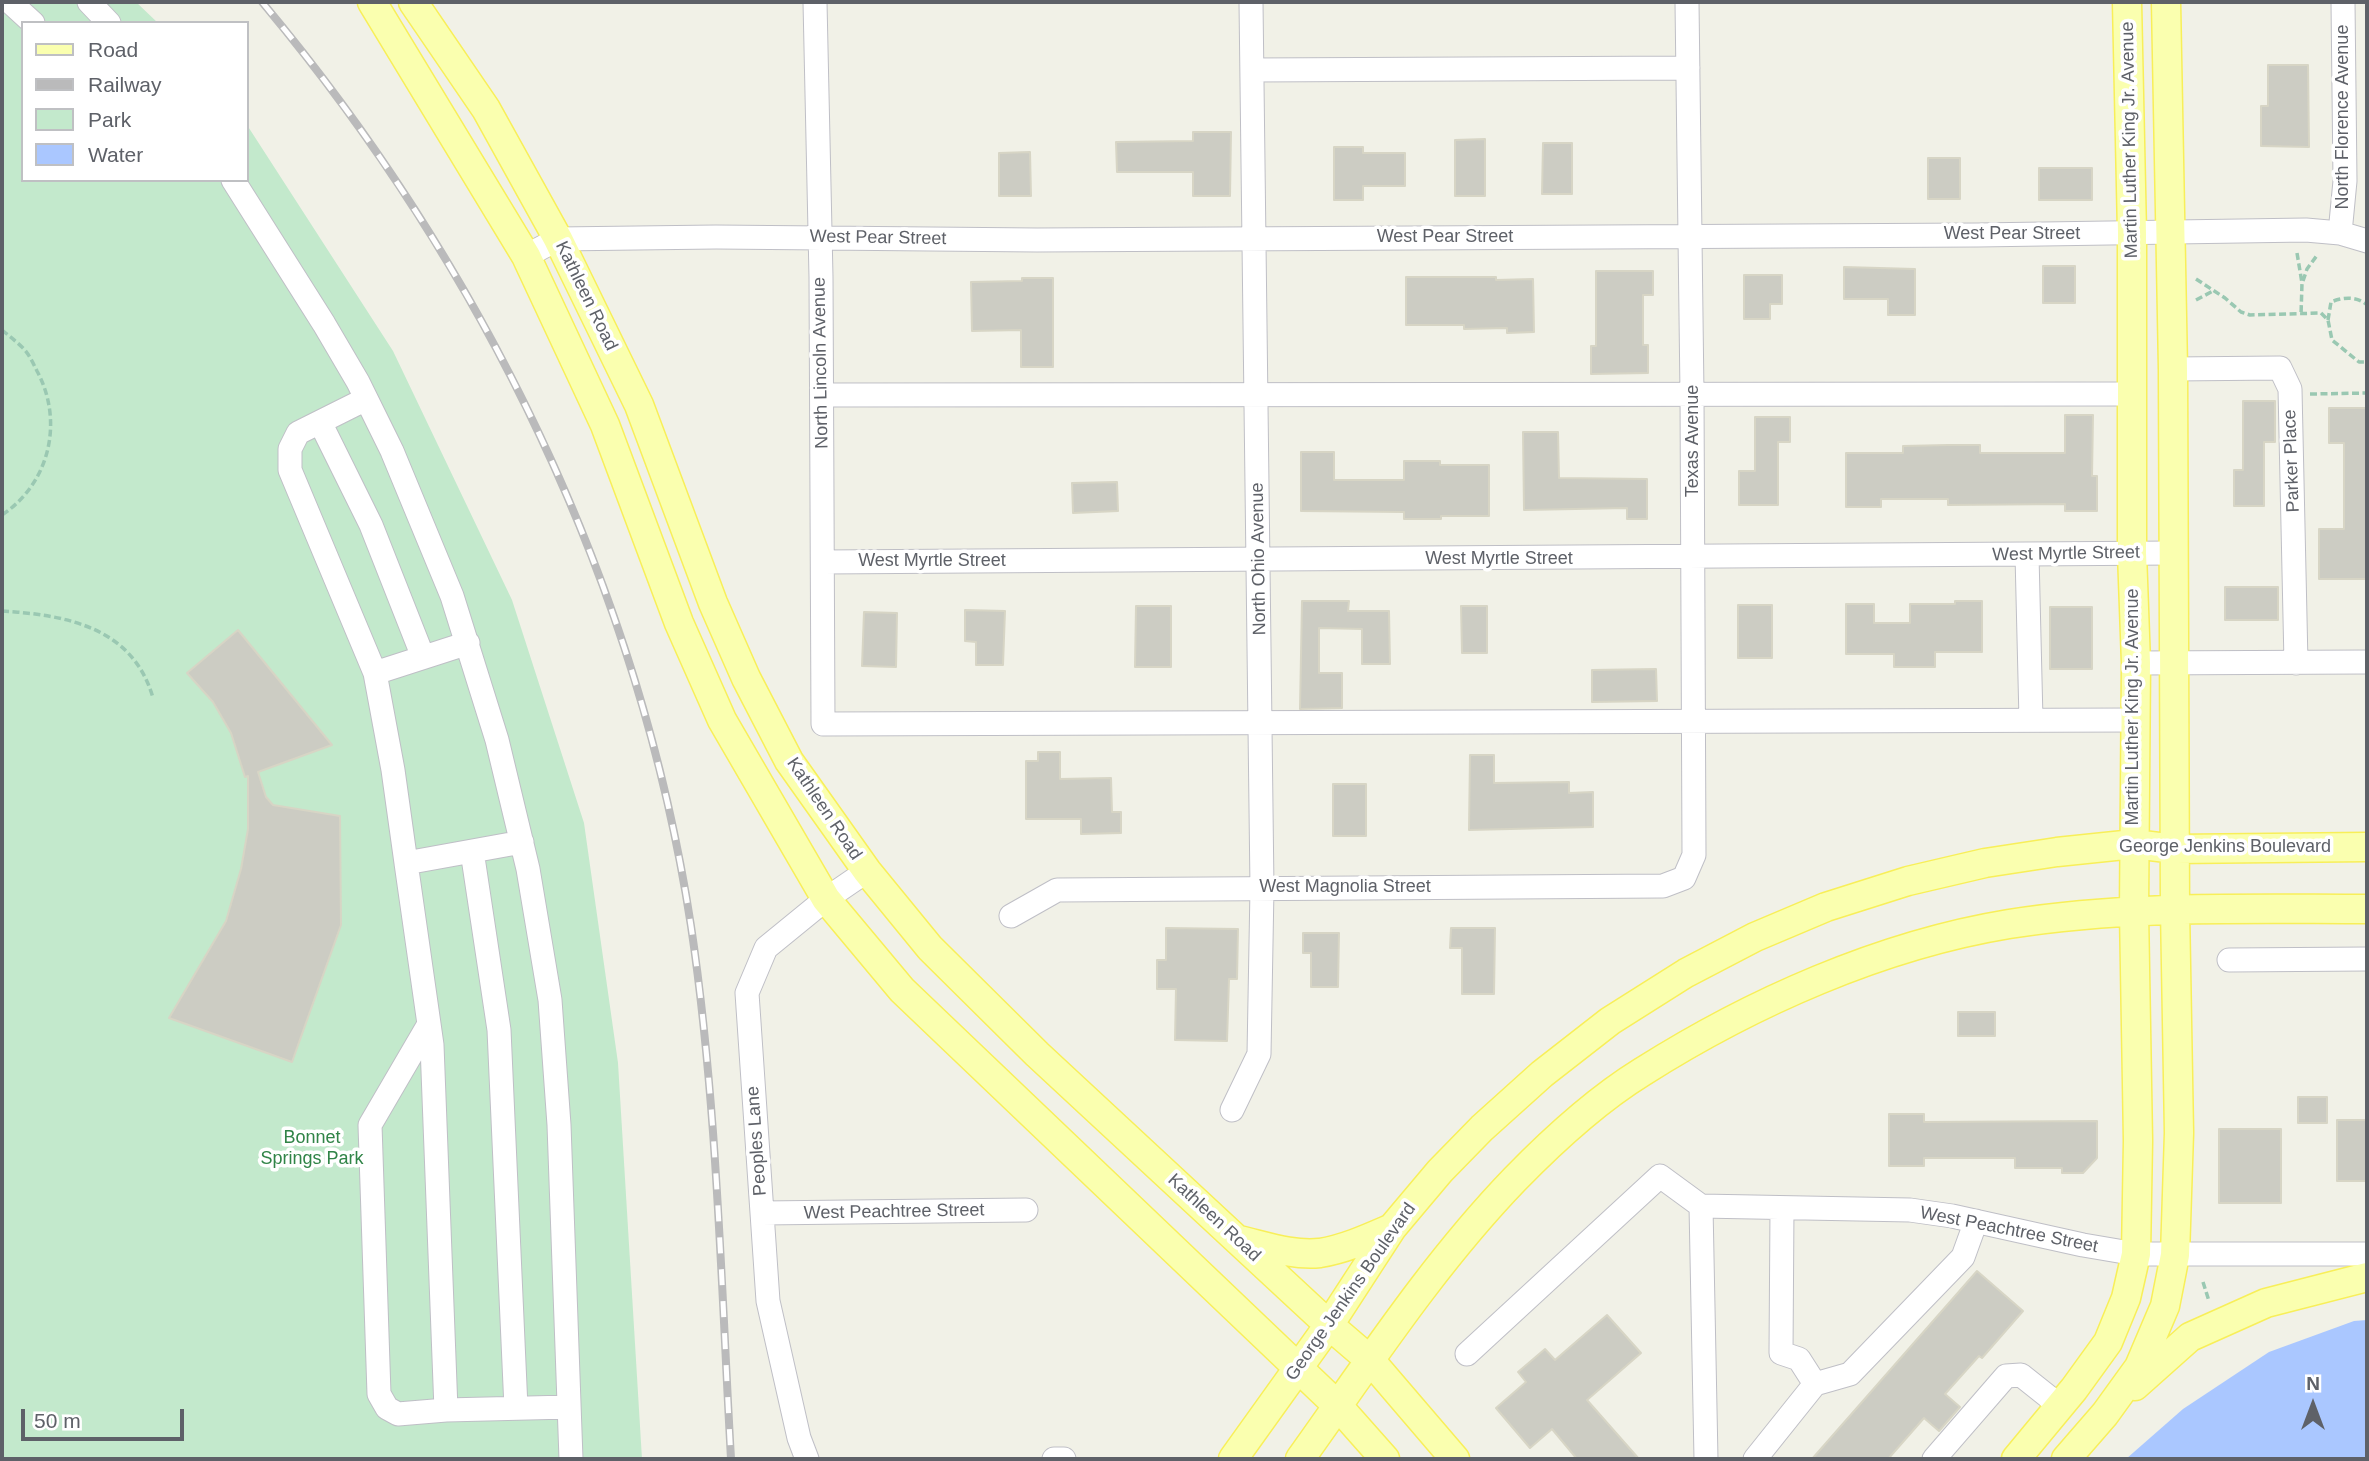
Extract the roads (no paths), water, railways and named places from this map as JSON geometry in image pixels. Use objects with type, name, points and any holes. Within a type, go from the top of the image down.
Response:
[{"type":"main road","name":"Kathleen Road","points":[[372,2],[526,256],[605,425],[679,623],[722,720],[826,900],[902,990],[1338,1406],[1385,1459]]},
{"type":"main road","name":"Kathleen Road","points":[[413,2],[486,109],[558,239],[639,405],[713,603],[746,678],[789,761],[867,871],[930,948],[1000,1018],[1371,1361],[1455,1459]]},
{"type":"main road","name":"Martin Luther King Jr. Avenue","points":[[2016,1459],[2108,1342],[2126,1298],[2136,1254],[2136,663],[2132,553],[2132,233],[2127,2]]},
{"type":"main road","points":[[2066,1459],[2105,1414],[2139,1367],[2165,1306],[2175,1255],[2179,1133],[2175,909],[2175,553],[2166,2]]},
{"type":"main road","name":"George Jenkins Boulevard","points":[[1233,1459],[1329,1325],[1392,1228],[1448,1162],[1542,1074],[1610,1021],[1698,967],[1755,937],[1826,907],[1908,881],[1985,863],[2134,844],[2175,849],[2367,847]]},
{"type":"main road","points":[[1300,1459],[1460,1240],[1515,1179],[1577,1120],[1639,1073],[1694,1041],[1786,994],[1853,965],[1926,943],[2007,924],[2175,909],[2367,909]]},
{"type":"main road","points":[[1239,1240],[1280,1250],[1320,1253],[1350,1245],[1392,1228]]},
{"type":"main road","points":[[2105,1414],[2190,1337],[2266,1303],[2367,1277]]},
{"type":"street","points":[[10,2],[31,21]]},
{"type":"street","points":[[89,2],[107,21]]},
{"type":"street","name":"North Lincoln Avenue","points":[[816,2],[822,396],[823,724],[1260,724]]},
{"type":"street","name":"North Ohio Avenue","points":[[1231,1110],[1259,1054],[1262,888],[1251,2]]},
{"type":"street","name":"Texas Avenue","points":[[1684,877],[1694,855],[1694,558],[1687,2]]},
{"type":"street","name":"North Florence Avenue","points":[[2340,233],[2345,181],[2343,2]]},
{"type":"street","points":[[1252,70],[1688,68]]},
{"type":"street","points":[[234,182],[287,263],[393,451],[452,596],[497,740],[522,842],[550,1000],[559,1125],[571,1459]]},
{"type":"street","name":"West Pear Street","points":[[526,256],[558,239],[820,237],[1037,240],[2306,230],[2340,233],[2367,241]]},
{"type":"street","name":"Parker Place","points":[[2173,369],[2280,368],[2290,394],[2296,663]]},
{"type":"street","points":[[822,396],[2132,394]]},
{"type":"street","points":[[366,399],[298,433],[290,449],[290,470],[374,673],[393,770],[432,1045],[446,1410]]},
{"type":"street","points":[[320,422],[371,525],[423,657]]},
{"type":"street","name":"West Myrtle Street","points":[[823,562],[2175,553]]},
{"type":"street","points":[[2027,555],[2031,720]]},
{"type":"street","points":[[374,673],[468,643]]},
{"type":"street","points":[[2136,663],[2367,662]]},
{"type":"street","points":[[1260,724],[2136,720]]},
{"type":"street","points":[[406,863],[522,842]]},
{"type":"street","points":[[472,851],[499,1030],[516,1408]]},
{"type":"street","name":"Peoples Lane","points":[[807,1459],[799,1438],[768,1301],[747,993],[766,948],[867,871]]},
{"type":"street","name":"West Magnolia Street","points":[[1011,916],[1057,890],[1663,886],[1684,877]]},
{"type":"street","points":[[2229,960],[2367,959]]},
{"type":"street","points":[[429,1024],[370,1125],[379,1394],[387,1408],[398,1414],[569,1407]]},
{"type":"street","points":[[1466,1354],[1660,1176],[1702,1206],[1706,1459]]},
{"type":"street","name":"West Peachtree Street","points":[[1702,1206],[1910,1210],[2136,1254],[2367,1254]]},
{"type":"street","points":[[1782,1208],[1781,1353],[1799,1359],[1815,1384]]},
{"type":"street","name":"West Peachtree Street","points":[[762,1213],[1026,1210]]},
{"type":"street","points":[[1755,1459],[1815,1384],[1850,1374],[1963,1257],[1976,1221]]},
{"type":"street","points":[[1934,1459],[2006,1376],[2021,1375],[2060,1406]]},
{"type":"street","points":[[1054,1459],[1064,1459]]},
{"type":"water","points":[[2367,1320],[2367,1459],[2126,1459],[2183,1409],[2269,1352],[2354,1321]]},
{"type":"railway","points":[[262,2],[341,103],[415,209],[481,320],[540,435],[590,553],[633,675],[667,799],[691,926],[700,992],[717,1192],[731,1459]]},
{"type":"park label","name":"Bonnet Springs Park","points":[[312,1148]]}]
